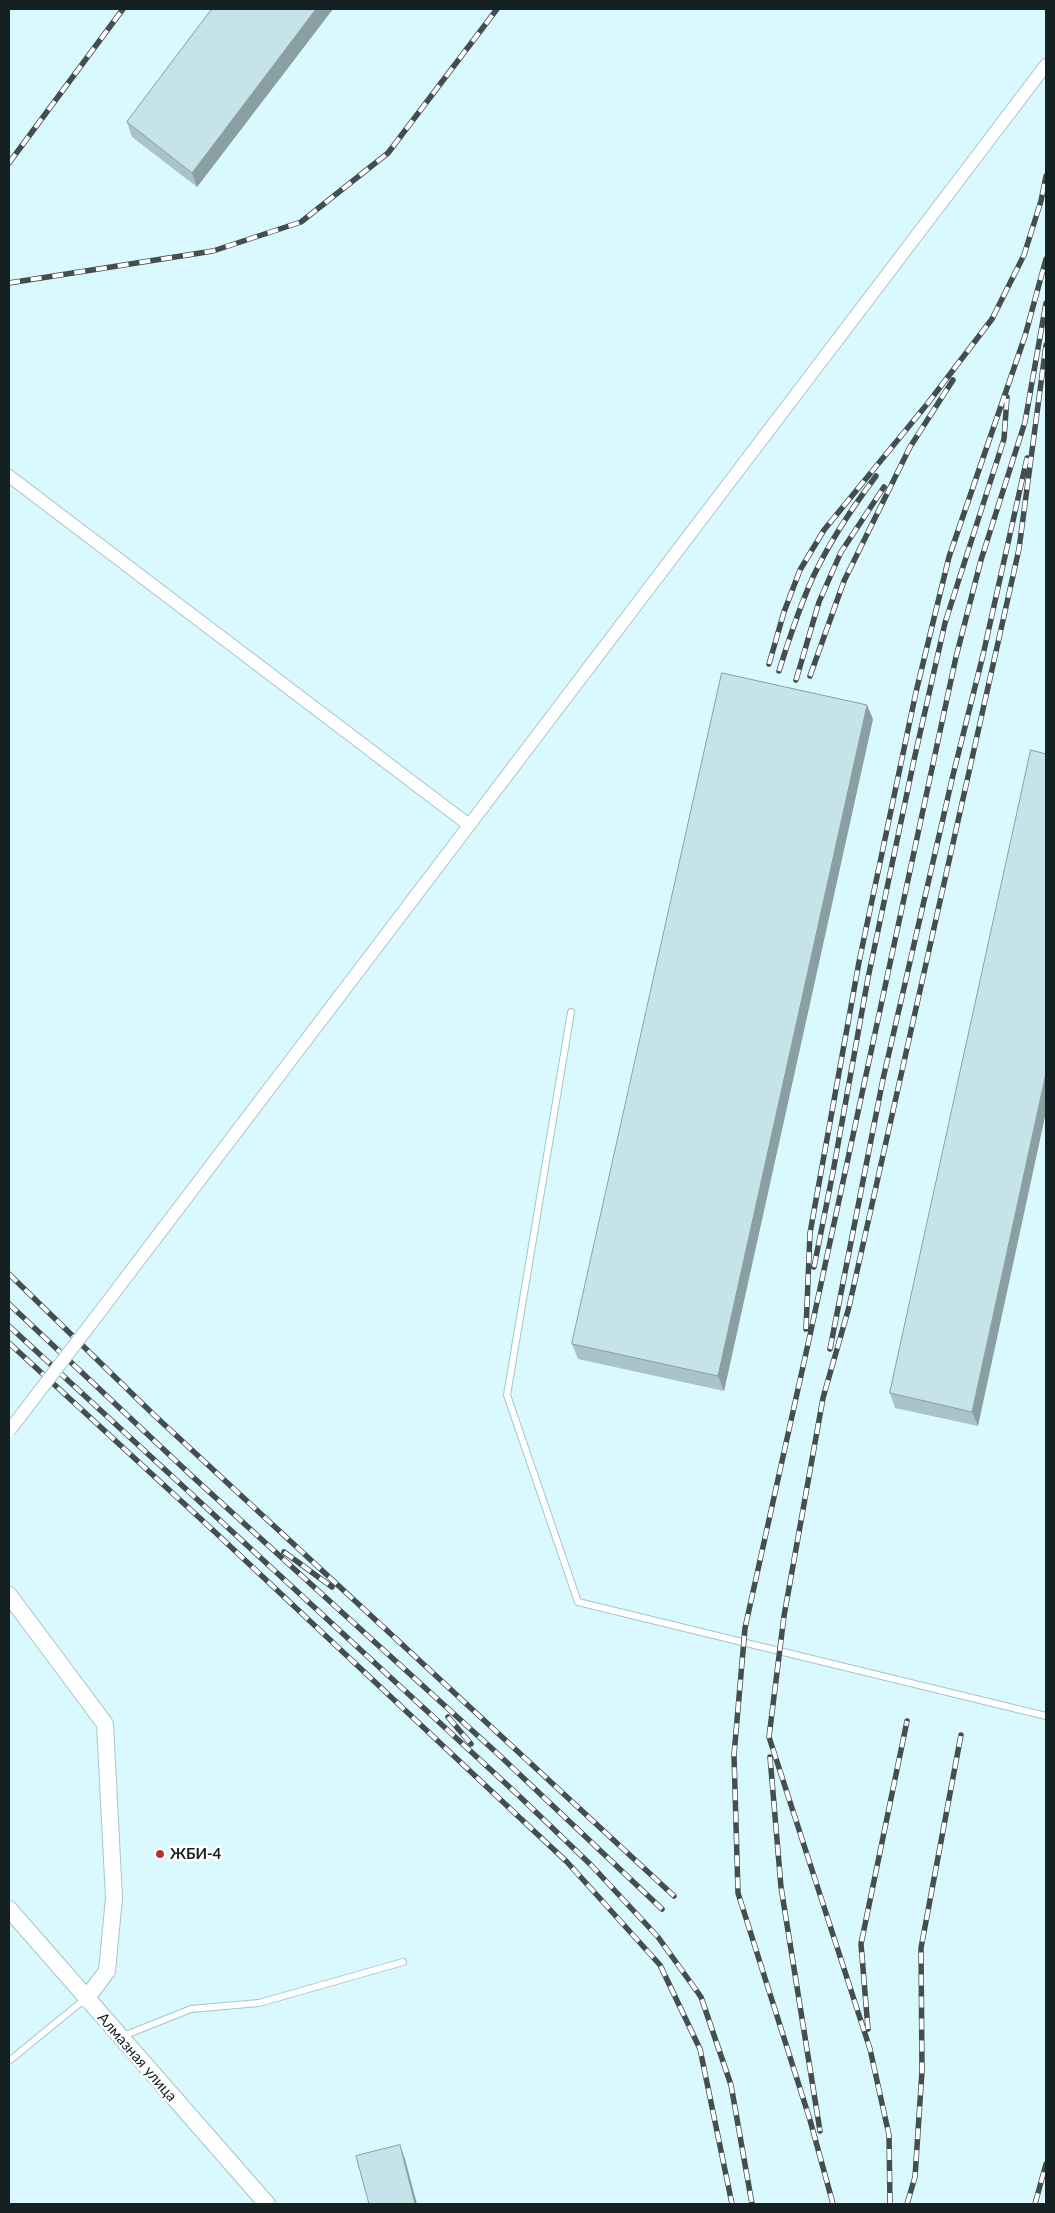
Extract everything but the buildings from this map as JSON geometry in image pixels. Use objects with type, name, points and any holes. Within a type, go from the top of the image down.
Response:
[{"type":"street","points":[[9,1431],[1046,64]]},
{"type":"street","points":[[9,476],[469,825]]},
{"type":"street","points":[[9,1595],[105,1724],[114,1898],[107,1971],[86,1999]]},
{"type":"street","name":"Алмазная улица","points":[[9,1909],[267,2204]]},
{"type":"lane","points":[[571,1012],[507,1396],[578,1602],[1046,1716]]},
{"type":"lane","points":[[120,2037],[191,2009],[259,2003],[403,1962]]},
{"type":"lane","points":[[9,2061],[86,1999]]},
{"type":"shaded area","points":[[9,9],[1046,9],[1046,2204],[9,2204]]},
{"type":"railway","points":[[9,163],[123,9]]},
{"type":"railway","points":[[9,283],[213,251],[301,222],[388,153],[497,9]]},
{"type":"railway","points":[[769,664],[784,612],[800,570],[824,530],[928,403],[992,319],[1024,255],[1041,201],[1046,176]]},
{"type":"railway","points":[[806,1329],[810,1233],[859,962],[916,692],[949,557],[1025,336],[1046,259]]},
{"type":"railway","points":[[833,2204],[810,2120],[738,1893],[734,1755],[745,1628],[956,657],[981,560],[1025,422],[1046,303]]},
{"type":"railway","points":[[890,2204],[889,2135],[870,2049],[769,1737],[784,1616],[823,1398],[849,1307],[1019,549],[1046,345]]},
{"type":"railway","points":[[810,676],[844,581],[910,447],[953,380]]},
{"type":"railway","points":[[814,1267],[868,978],[914,760],[945,623],[1004,439],[1007,397]]},
{"type":"railway","points":[[830,1349],[883,1079],[953,775],[983,655],[1027,458]]},
{"type":"railway","points":[[779,671],[790,635],[820,564],[842,525],[876,476]]},
{"type":"railway","points":[[796,680],[819,602],[841,552],[884,487]]},
{"type":"railway","points":[[9,1274],[154,1415],[674,1896]]},
{"type":"railway","points":[[9,1304],[194,1478],[498,1754],[662,1909]]},
{"type":"railway","points":[[9,1326],[517,1794],[591,1865],[658,1937],[701,1997],[731,2085],[752,2204]]},
{"type":"railway","points":[[9,1343],[216,1533],[567,1862],[660,1965],[700,2049],[732,2204]]},
{"type":"railway","points":[[284,1552],[332,1587]]},
{"type":"railway","points":[[448,1717],[471,1744]]},
{"type":"railway","points":[[868,2029],[861,1944],[907,1721]]},
{"type":"railway","points":[[907,2204],[915,2177],[922,2071],[921,1948],[961,1735]]},
{"type":"railway","points":[[770,1757],[781,1887],[820,2131]]},
{"type":"railway","points":[[1035,2204],[1046,2164]]},
{"type":"place","name":"ЖБИ-4","points":[[160,1854]]}]
